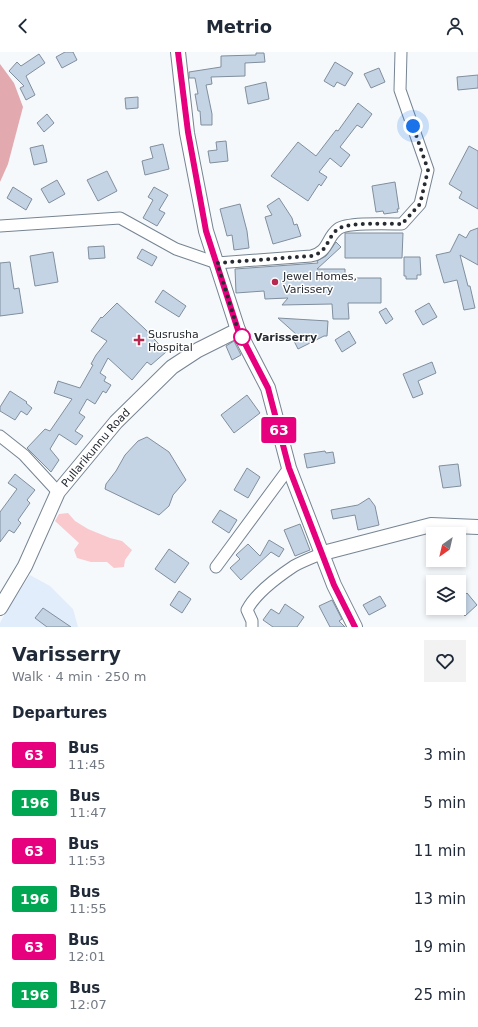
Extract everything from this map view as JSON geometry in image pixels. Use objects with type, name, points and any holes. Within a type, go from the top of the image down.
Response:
[{"type":"main road","points":[[178,52],[188,132],[206,231],[238,330],[268,388],[289,468],[334,585],[355,627]]},
{"type":"main road","name":"Pullarikunnu Road","points":[[0,608],[25,566],[58,492],[116,422],[172,367],[198,350],[238,330]]},
{"type":"main road","points":[[323,554],[431,525],[478,527]]},
{"type":"street","points":[[0,226],[120,218],[176,249],[217,263],[316,255],[324,250],[336,230],[340,227],[350,225],[402,224],[420,204],[428,170],[400,90],[401,52]]},
{"type":"street","points":[[0,436],[24,455],[58,492]]},
{"type":"street","points":[[216,567],[289,468]]},
{"type":"street","points":[[252,627],[252,621],[247,610],[250,604],[267,587],[295,565],[323,554]]},
{"type":"shaded area","points":[[0,64],[14,83],[23,107],[8,164],[0,182]]},
{"type":"shaded area","points":[[68,513],[75,521],[88,529],[122,541],[132,550],[125,560],[124,567],[114,568],[107,562],[91,562],[77,558],[74,550],[79,543],[55,521],[59,514]]},
{"type":"shaded area","points":[[30,575],[50,586],[73,609],[78,627],[0,627],[0,623],[5,613]]},
{"type":"building","points":[[65,52],[73,52],[77,60],[62,68],[56,57]]},
{"type":"building","points":[[256,53],[264,53],[265,62],[245,63],[245,76],[211,77],[212,84],[206,85],[212,114],[212,125],[201,125],[200,111],[198,111],[195,94],[198,94],[195,78],[189,78],[189,72],[221,67],[221,56],[256,55]]},
{"type":"building","points":[[39,54],[45,63],[26,76],[35,95],[26,100],[20,88],[24,86],[9,71],[17,62],[21,66]]},
{"type":"building","points":[[335,62],[353,73],[345,86],[337,82],[334,87],[324,81]]},
{"type":"building","points":[[379,68],[385,82],[371,88],[364,74]]},
{"type":"building","points":[[478,75],[478,88],[458,90],[457,77]]},
{"type":"building","points":[[266,82],[269,99],[248,104],[245,87]]},
{"type":"building","points":[[138,97],[138,108],[126,109],[125,98]]},
{"type":"building","points":[[358,103],[372,114],[362,128],[357,125],[340,147],[350,155],[341,167],[330,158],[319,172],[327,177],[321,186],[319,184],[308,201],[271,176],[298,142],[316,156],[336,130],[338,131]]},
{"type":"building","points":[[47,114],[54,123],[44,132],[37,123]]},
{"type":"building","points":[[226,141],[228,161],[210,163],[208,151],[217,150],[216,142]]},
{"type":"building","points":[[163,144],[169,169],[145,175],[142,161],[153,158],[150,147]]},
{"type":"building","points":[[43,145],[47,162],[34,165],[30,148]]},
{"type":"building","points":[[469,146],[478,151],[478,209],[459,198],[462,192],[449,184]]},
{"type":"building","points":[[107,171],[117,191],[98,201],[87,180]]},
{"type":"building","points":[[57,180],[65,194],[49,203],[41,189]]},
{"type":"building","points":[[395,182],[399,209],[397,209],[398,212],[384,214],[383,211],[376,212],[372,186]]},
{"type":"building","points":[[13,187],[32,199],[26,210],[7,198]]},
{"type":"building","points":[[154,187],[168,195],[159,210],[165,213],[157,226],[143,218],[153,200],[148,197]]},
{"type":"building","points":[[279,198],[292,218],[294,225],[297,224],[301,236],[273,244],[265,217],[272,215],[267,206]]},
{"type":"building","points":[[240,204],[247,231],[249,248],[234,250],[232,235],[227,236],[220,209]]},
{"type":"building","points":[[478,228],[478,265],[460,255],[475,308],[464,310],[457,280],[444,283],[436,255],[450,252],[459,234],[466,238],[470,231]]},
{"type":"building","points":[[345,233],[403,233],[402,258],[345,258]]},
{"type":"building","points":[[336,242],[341,247],[317,269],[345,269],[345,278],[381,278],[381,303],[348,303],[349,319],[333,319],[332,304],[282,305],[288,298],[265,299],[264,291],[236,293],[235,269],[318,263],[317,261],[326,256]]},
{"type":"building","points":[[104,246],[105,258],[89,259],[88,247]]},
{"type":"building","points":[[142,249],[157,257],[152,266],[137,258]]},
{"type":"building","points":[[53,252],[58,282],[35,286],[30,256]]},
{"type":"building","points":[[404,257],[420,257],[421,275],[417,275],[417,279],[406,279],[406,276],[404,276]]},
{"type":"building","points":[[10,262],[14,289],[19,288],[23,313],[0,316],[0,263]]},
{"type":"building","points":[[163,290],[186,306],[179,317],[155,302]]},
{"type":"building","points":[[117,303],[145,329],[166,352],[151,365],[147,362],[132,380],[108,358],[100,373],[106,377],[104,381],[111,385],[106,393],[103,391],[95,404],[87,399],[79,413],[85,417],[75,431],[83,436],[76,445],[59,434],[50,449],[59,460],[51,472],[27,448],[45,429],[50,431],[72,399],[54,393],[58,381],[80,388],[93,365],[91,364],[96,355],[107,341],[91,331],[101,317],[102,318]]},
{"type":"building","points":[[429,303],[437,317],[423,325],[415,311]]},
{"type":"building","points":[[386,308],[393,319],[386,324],[379,312]]},
{"type":"building","points":[[278,318],[328,321],[327,336],[324,336],[298,349],[292,337],[297,335]]},
{"type":"building","points":[[349,331],[356,343],[342,352],[335,340]]},
{"type":"building","points":[[234,341],[241,355],[232,360],[226,346]]},
{"type":"building","points":[[432,362],[436,373],[418,381],[423,394],[413,398],[403,374]]},
{"type":"building","points":[[10,391],[27,402],[26,403],[32,408],[27,415],[21,411],[15,420],[0,411],[0,407]]},
{"type":"building","points":[[247,395],[260,413],[234,433],[221,415]]},
{"type":"building","points":[[147,437],[169,452],[186,480],[173,495],[169,506],[159,515],[105,489],[106,484],[116,471],[125,455],[138,441]]},
{"type":"building","points":[[325,451],[326,453],[333,452],[335,463],[307,468],[304,454]]},
{"type":"building","points":[[458,464],[461,486],[443,488],[439,466]]},
{"type":"building","points":[[247,468],[260,477],[248,498],[234,490]]},
{"type":"building","points":[[15,474],[35,490],[27,500],[30,503],[18,520],[21,523],[14,533],[9,530],[0,542],[0,512],[17,489],[8,483]]},
{"type":"building","points":[[369,498],[375,506],[379,525],[358,530],[355,515],[333,519],[331,510],[358,505]]},
{"type":"building","points":[[220,510],[237,520],[229,533],[212,522]]},
{"type":"building","points":[[300,524],[310,550],[295,556],[284,530]]},
{"type":"building","points":[[269,540],[284,549],[279,557],[271,552],[241,580],[230,568],[240,559],[236,555],[248,544],[260,556]]},
{"type":"building","points":[[169,549],[189,563],[175,583],[155,569]]},
{"type":"building","points":[[179,591],[191,599],[182,613],[170,605]]},
{"type":"building","points":[[467,593],[477,605],[465,616],[464,615],[466,615]]},
{"type":"building","points":[[380,596],[386,606],[369,615],[363,605]]},
{"type":"building","points":[[332,600],[342,619],[339,621],[345,627],[330,627],[319,606]]},
{"type":"building","points":[[285,604],[304,617],[297,627],[273,627],[263,620],[271,609],[279,614]]},
{"type":"building","points":[[43,608],[71,627],[47,627],[35,618]]},
{"type":"bus line","name":"63","points":[[178,52],[188,132],[206,231],[238,330],[268,388],[289,468],[334,585],[355,627]]},
{"type":"place","name":"Jewel Homes, Varissery","points":[[275,282]]},
{"type":"place","name":"Varisserry","points":[[242,337]]},
{"type":"place","name":"Susrusha Hospital","points":[[139,340]]},
{"type":"route","points":[[242,337],[238,330],[217,263],[316,255],[324,250],[336,230],[340,227],[350,225],[402,224],[420,204],[428,170],[413,126]]}]
